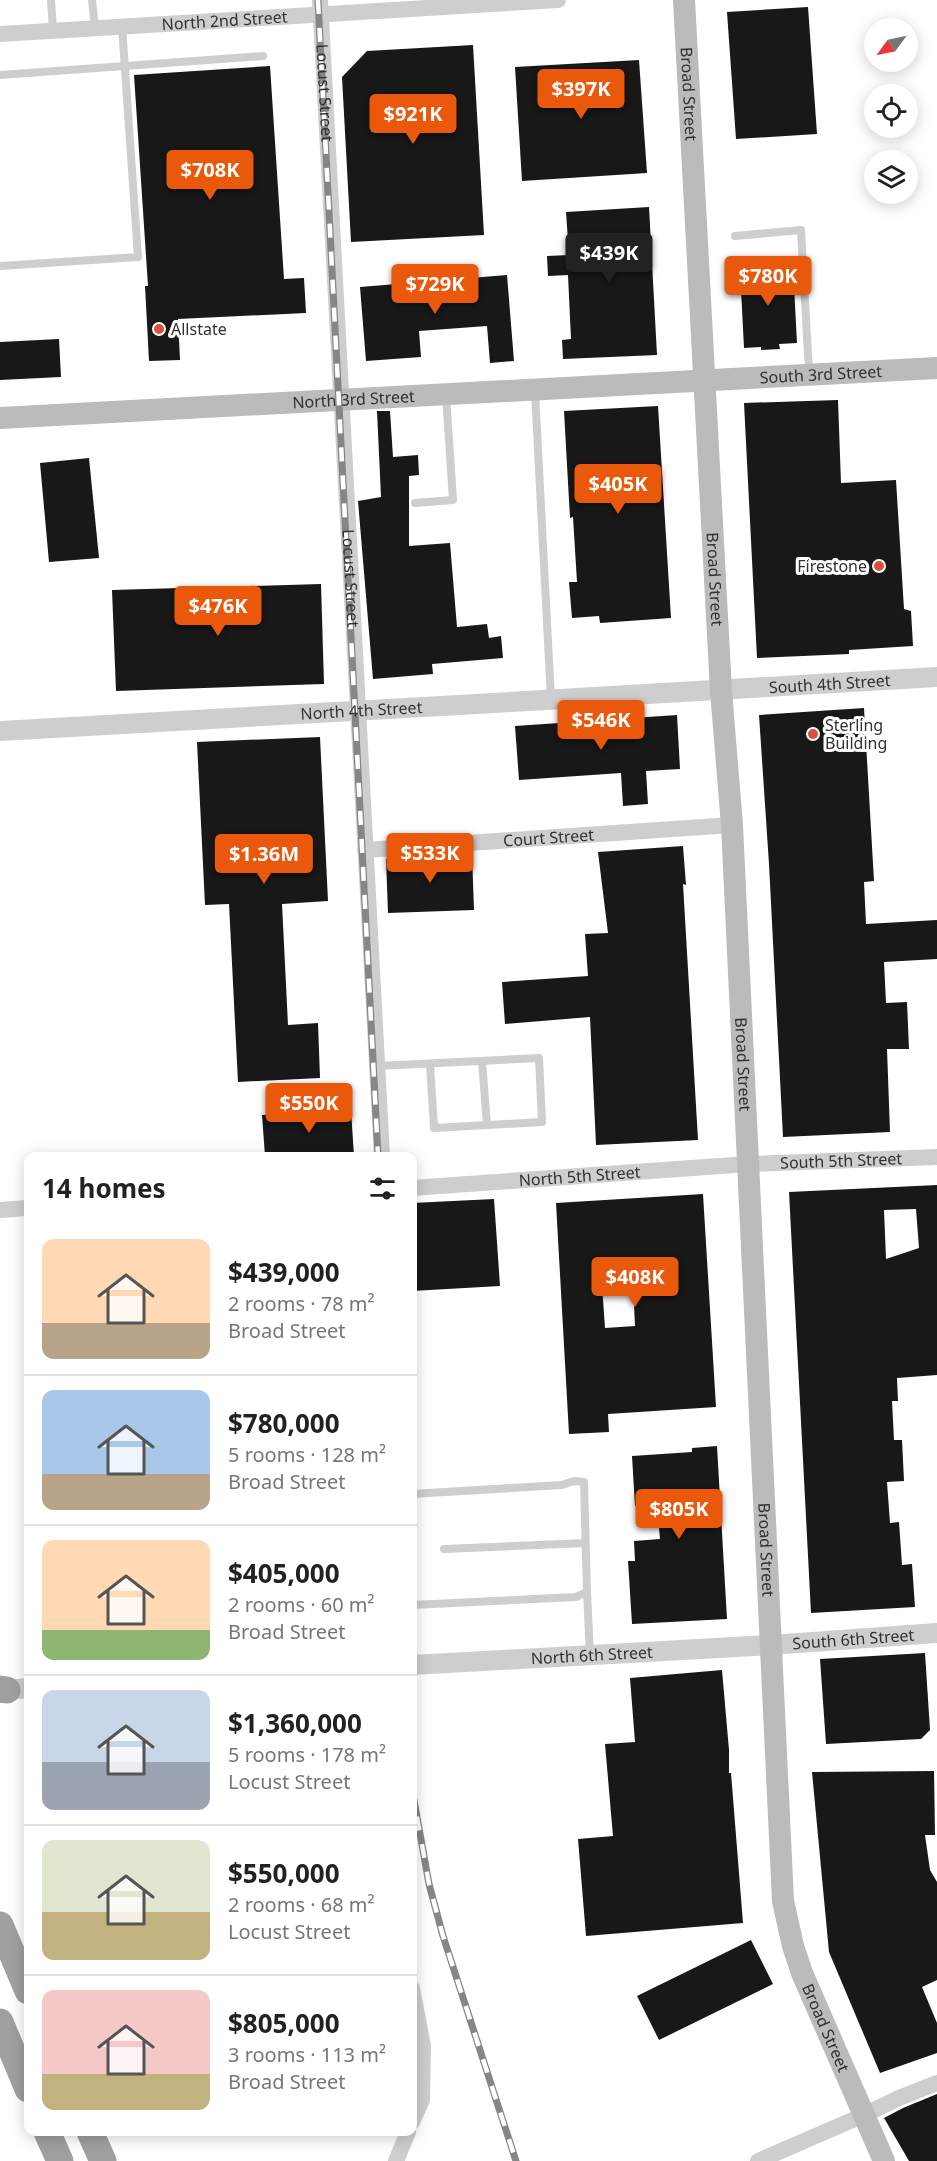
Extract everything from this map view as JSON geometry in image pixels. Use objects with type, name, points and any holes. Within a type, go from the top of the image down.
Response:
[{"type":"highway","points":[[0,1925],[24,1982]]},
{"type":"highway","points":[[0,2022],[24,2076]]},
{"type":"highway","points":[[49,2136],[60,2161]]},
{"type":"highway","points":[[92,2136],[103,2161]]},
{"type":"main road","name":"Broad Street","points":[[684,0],[721,691],[732,825],[783,1901],[793,1946],[802,1973],[884,2161]]},
{"type":"main road","name":"South 3rd Street","points":[[706,382],[937,368]]},
{"type":"main road","name":"North 3rd Street","points":[[0,418],[706,382]]},
{"type":"street","name":"North 2nd Street","points":[[0,34],[122,26],[320,7],[558,0]]},
{"type":"street","name":"Locust Street","points":[[320,7],[382,1152]]},
{"type":"street","name":"South 4th Street","points":[[721,691],[937,677]]},
{"type":"street","name":"North 4th Street","points":[[0,731],[721,691]]},
{"type":"street","name":"Court Street","points":[[365,850],[732,825]]},
{"type":"street","name":"South 5th Street","points":[[748,1164],[937,1157]]},
{"type":"street","name":"North 5th Street","points":[[417,1188],[748,1164]]},
{"type":"street","points":[[0,1210],[24,1208]]},
{"type":"street","name":"South 6th Street","points":[[771,1645],[937,1633]]},
{"type":"street","name":"North 6th Street","points":[[417,1665],[771,1645]]},
{"type":"street","points":[[417,2014],[423,2046],[422,2100],[417,2111]]},
{"type":"street","points":[[758,2161],[898,2098],[937,2083]]},
{"type":"street","points":[[396,2161],[406,2136]]},
{"type":"lane","points":[[51,0],[53,30]]},
{"type":"lane","points":[[92,0],[95,28]]},
{"type":"lane","points":[[0,266],[138,257],[122,26]]},
{"type":"lane","points":[[0,75],[263,56]]},
{"type":"lane","points":[[735,236],[801,230],[809,376]]},
{"type":"lane","points":[[534,390],[551,700]]},
{"type":"lane","points":[[416,503],[453,500],[446,395]]},
{"type":"lane","points":[[377,1066],[539,1058],[542,1122],[434,1128],[430,1064]]},
{"type":"lane","points":[[482,1061],[487,1125]]},
{"type":"lane","points":[[417,1494],[584,1482],[590,1655]]},
{"type":"lane","points":[[444,1549],[585,1543]]},
{"type":"lane","points":[[417,1605],[576,1597],[587,1592]]},
{"type":"building","points":[[808,7],[817,134],[736,139],[727,12]]},
{"type":"building","points":[[473,45],[484,235],[351,242],[342,77],[367,51]]},
{"type":"building","points":[[639,60],[647,173],[522,181],[515,67]]},
{"type":"building","points":[[270,66],[284,279],[304,278],[306,313],[178,319],[180,360],[149,361],[145,286],[148,286],[134,75]]},
{"type":"building","points":[[649,207],[657,355],[563,359],[562,340],[571,339],[568,275],[548,276],[547,256],[569,255],[566,212]]},
{"type":"building","points":[[758,266],[793,267],[797,343],[779,344],[780,349],[744,348],[740,270],[759,269]]},
{"type":"building","points":[[507,275],[514,361],[490,363],[487,326],[419,331],[421,357],[366,361],[360,287]]},
{"type":"building","points":[[59,339],[61,377],[0,380],[0,342]]},
{"type":"building","points":[[838,400],[841,483],[896,480],[904,609],[911,611],[913,646],[849,650],[849,654],[757,658],[744,403]]},
{"type":"building","points":[[658,406],[671,618],[600,623],[599,616],[572,618],[569,582],[577,582],[573,517],[570,518],[564,411]]},
{"type":"building","points":[[377,411],[390,411],[393,457],[418,455],[419,475],[409,476],[409,546],[450,543],[457,627],[487,624],[489,638],[501,636],[503,658],[432,664],[433,674],[373,679],[358,501],[381,497]]},
{"type":"building","points":[[89,458],[99,558],[49,562],[40,463]]},
{"type":"building","points":[[321,584],[324,684],[116,691],[112,590]]},
{"type":"building","points":[[864,708],[874,881],[864,882],[866,924],[937,920],[937,959],[884,962],[886,1003],[907,1002],[909,1049],[887,1049],[890,1132],[783,1137],[759,715]]},
{"type":"building","points":[[677,715],[680,769],[646,771],[648,804],[623,806],[621,773],[519,780],[515,726]]},
{"type":"building","points":[[320,737],[328,901],[282,904],[288,1025],[318,1023],[320,1078],[238,1082],[229,904],[205,905],[197,742]]},
{"type":"building","points":[[683,846],[686,885],[683,884],[698,1140],[596,1145],[590,1017],[505,1024],[502,982],[588,976],[585,934],[608,933],[598,852]]},
{"type":"building","points":[[472,854],[474,910],[388,913],[386,859]]},
{"type":"building","points":[[351,1110],[354,1152],[265,1152],[262,1115]]},
{"type":"building","points":[[937,1185],[937,1375],[897,1378],[898,1401],[892,1401],[894,1440],[902,1440],[904,1481],[887,1482],[890,1523],[899,1522],[902,1565],[912,1564],[915,1607],[811,1613],[789,1192]],"holes":[[[916,1209],[919,1248],[886,1259],[884,1210]]]},
{"type":"building","points":[[703,1194],[716,1407],[608,1414],[609,1432],[569,1434],[556,1203]],"holes":[[[633,1284],[635,1326],[605,1328],[602,1285]]]},
{"type":"building","points":[[494,1199],[500,1286],[417,1291],[417,1203]]},
{"type":"building","points":[[717,1446],[727,1619],[632,1624],[628,1561],[635,1561],[634,1541],[660,1539],[657,1505],[635,1506],[632,1456],[692,1452],[692,1448]]},
{"type":"building","points":[[925,1653],[930,1730],[921,1739],[826,1744],[820,1659]]},
{"type":"building","points":[[722,1670],[743,1923],[586,1936],[578,1839],[613,1836],[605,1744],[635,1742],[630,1678]]},
{"type":"building","points":[[934,1771],[935,1835],[925,1835],[930,1870],[937,1882],[937,1980],[922,1987],[937,2023],[937,2053],[880,2073],[829,1952],[812,1772]]},
{"type":"building","points":[[751,1940],[773,1984],[659,2040],[637,1996]]},
{"type":"building","points":[[937,2094],[937,2161],[909,2161],[884,2118]]},
{"type":"railway","points":[[318,0],[378,1152]]},
{"type":"railway","points":[[417,1817],[429,1884],[443,1936],[516,2161]]},
{"type":"place","name":"Allstate","points":[[159,329]]},
{"type":"place","name":"Firestone","points":[[879,566]]},
{"type":"place","name":"Sterling Building","points":[[813,734]]}]
